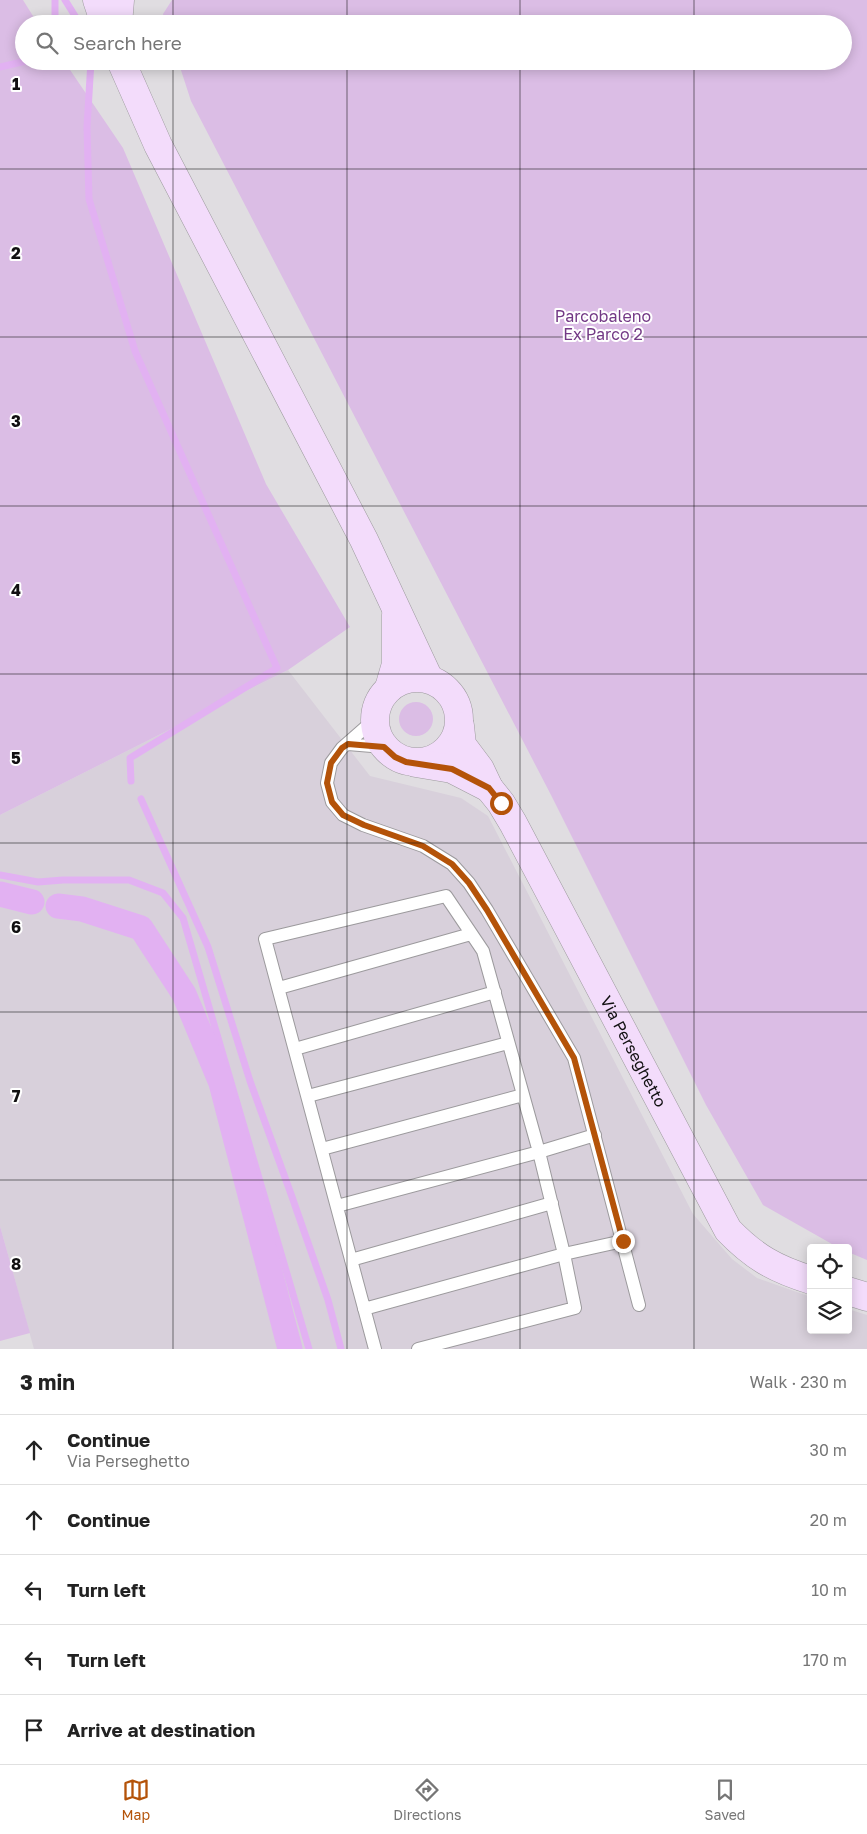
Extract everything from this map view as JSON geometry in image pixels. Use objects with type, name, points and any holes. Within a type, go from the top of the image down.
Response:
[{"type":"street","points":[[96,0],[102,15]]},
{"type":"street","points":[[119,15],[120,0]]},
{"type":"street","points":[[124,70],[158,145],[364,540],[429,679]]},
{"type":"street","points":[[390,688],[396,664],[396,606]]},
{"type":"street","points":[[407,679],[429,679],[442,686],[452,696],[460,715],[460,726],[456,738],[448,750],[436,759],[426,762],[406,762],[395,757],[384,747],[377,733],[375,718],[378,704],[390,688],[398,682],[407,679]]},
{"type":"street","name":"Via Perseghetto","points":[[460,726],[462,745],[480,769],[489,788],[501,803],[512,823],[728,1230],[745,1247],[767,1263],[787,1273],[807,1279]]},
{"type":"street","name":"Via Perseghetto","points":[[415,763],[452,769],[489,788]]},
{"type":"street","points":[[852,1292],[867,1297]]},
{"type":"lane","points":[[375,718],[342,748],[331,763],[327,783],[332,802],[343,815],[364,825],[423,846],[452,864],[469,883],[530,982],[574,1058],[639,1305]]},
{"type":"lane","points":[[348,744],[384,747]]},
{"type":"lane","points":[[375,1349],[266,939],[446,896],[483,952],[539,1152],[575,1308],[418,1349]]},
{"type":"lane","points":[[279,988],[471,934]]},
{"type":"lane","points":[[295,1049],[494,992]]},
{"type":"lane","points":[[308,1096],[508,1043]]},
{"type":"lane","points":[[322,1149],[523,1095]]},
{"type":"lane","points":[[337,1206],[595,1136]]},
{"type":"lane","points":[[351,1260],[552,1203]]},
{"type":"lane","points":[[364,1308],[564,1254],[623,1241]]},
{"type":"shaded area","points":[[288,670],[370,776],[461,798],[488,816],[693,1214],[732,1259],[757,1278],[807,1296],[807,1334],[852,1334],[852,1310],[867,1315],[867,1349],[34,1349],[0,1226],[0,815]]},
{"type":"green space","points":[[0,0],[23,0],[32,15],[15,15],[15,70],[70,70],[123,148],[266,484],[350,627],[288,670],[0,815]]},
{"type":"green space","name":"Parcobaleno Ex Parco 2","points":[[172,0],[867,0],[867,1260],[852,1254],[852,1244],[832,1244],[763,1205],[706,1105],[551,795],[191,101],[181,70],[852,70],[852,15],[163,15]]},
{"type":"green space","points":[[416,702],[423,703],[428,707],[432,712],[432,726],[428,731],[423,735],[416,736],[409,735],[404,731],[400,726],[399,719],[400,712],[404,707],[409,703]]},
{"type":"green space","points":[[0,1226],[30,1333],[0,1341]]},
{"type":"waterway","points":[[55,0],[55,15]]},
{"type":"waterway","points":[[65,0],[74,15]]},
{"type":"waterway","points":[[0,67],[15,64]]},
{"type":"waterway","points":[[90,70],[87,127],[89,199],[135,351],[277,668],[130,758],[131,781]]},
{"type":"waterway","points":[[141,799],[208,947],[250,1081],[328,1300],[341,1349]]},
{"type":"waterway","points":[[0,875],[38,882],[129,880],[163,893],[183,918],[309,1349]]},
{"type":"waterway","points":[[0,894],[32,902]]},
{"type":"waterway","points":[[58,906],[82,909],[141,928],[184,994],[221,1083],[290,1349]]},
{"type":"route","points":[[501,803],[489,788],[452,769],[406,762],[395,757],[384,747],[348,744],[342,748],[331,763],[327,783],[332,802],[343,815],[364,825],[391,833],[423,846],[452,864],[469,883],[487,910],[574,1058],[623,1241]]}]
